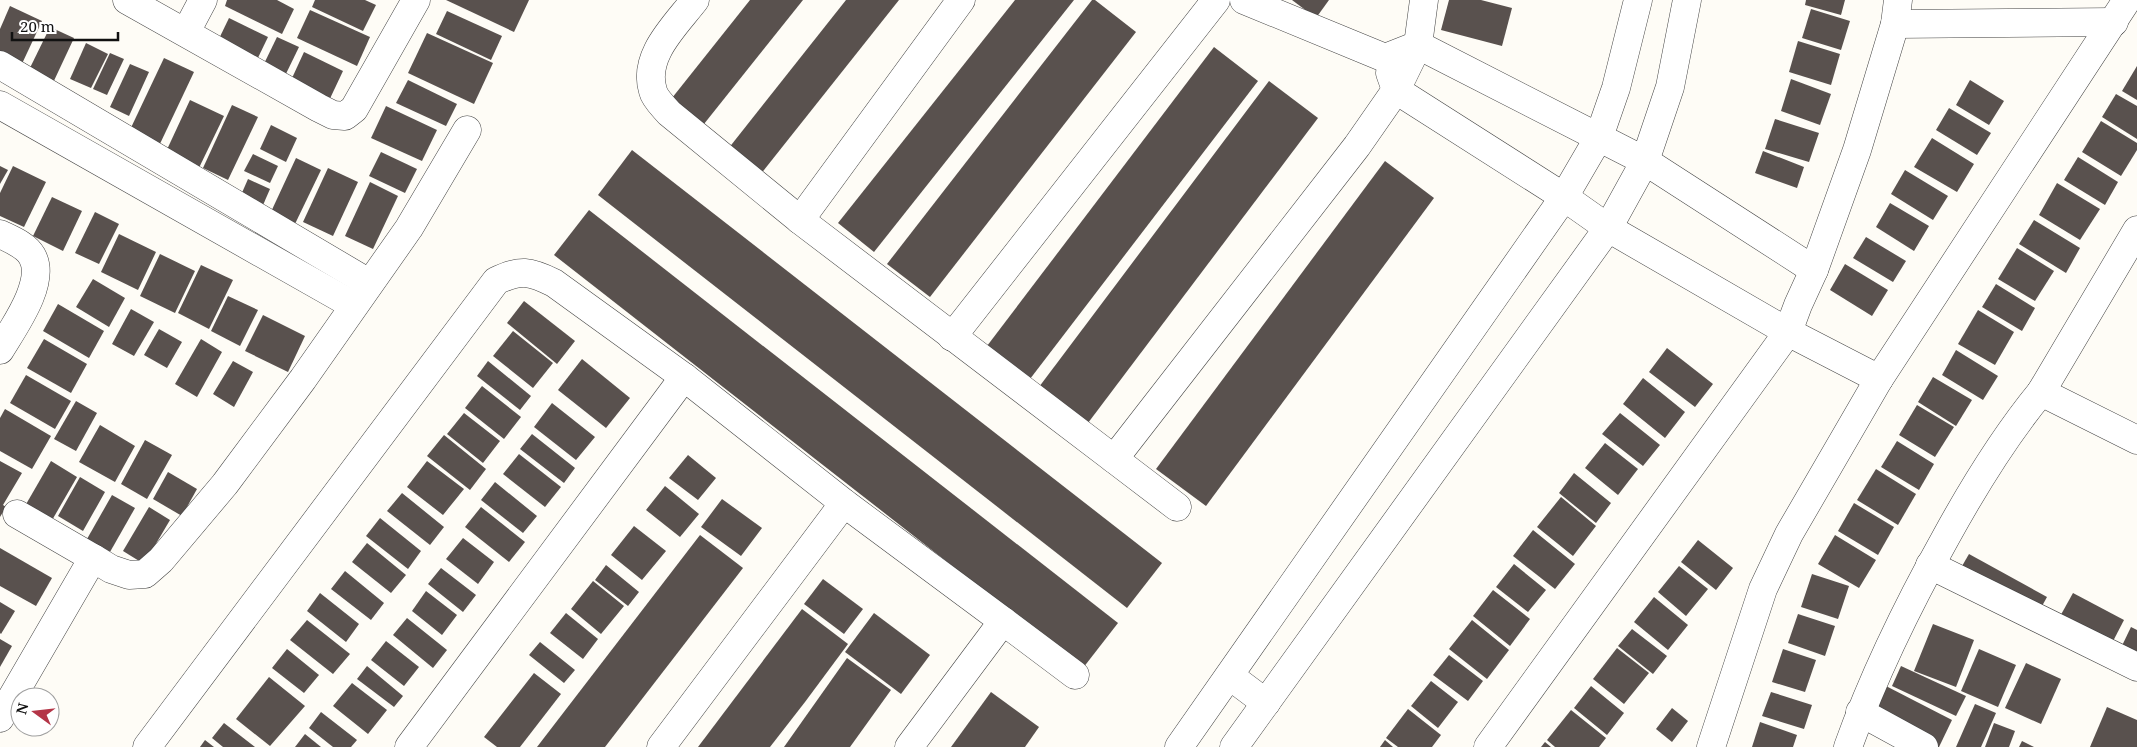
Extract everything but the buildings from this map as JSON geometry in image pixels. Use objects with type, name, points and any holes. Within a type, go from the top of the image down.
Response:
[{"type":"street","points":[[127,0],[319,108],[333,115],[344,116],[354,109],[416,0]]},
{"type":"street","points":[[186,32],[203,0]]},
{"type":"street","points":[[694,0],[656,51],[650,72],[653,93],[670,113],[800,220],[1177,507]]},
{"type":"street","points":[[800,220],[961,0]]},
{"type":"street","points":[[952,337],[1216,0]]},
{"type":"street","points":[[1244,0],[1384,58],[1418,45],[1645,161],[1814,270]]},
{"type":"street","points":[[1114,459],[1357,146],[1396,90],[1418,45],[1424,0]]},
{"type":"street","points":[[1179,747],[1564,197],[1599,138],[1616,88],[1638,0]]},
{"type":"street","points":[[1234,747],[1608,228],[1645,161],[1670,88],[1686,0]]},
{"type":"street","points":[[1488,747],[1788,332],[1814,270],[1857,150],[1897,12],[2121,11]]},
{"type":"street","points":[[1711,747],[1763,589],[1789,534],[1879,379],[2121,11]]},
{"type":"street","points":[[1384,58],[1396,90],[1564,197],[1608,228],[1788,332],[1879,379]]},
{"type":"street","points":[[0,65],[369,284]]},
{"type":"street","points":[[0,106],[353,305]]},
{"type":"street","points":[[17,514],[111,570],[129,575],[145,574],[161,560],[225,484],[303,379],[353,305],[409,228],[467,130]]},
{"type":"street","points":[[1848,747],[1860,712],[1896,629],[1930,565],[1975,485],[2015,424],[2041,392],[2137,230]]},
{"type":"street","points":[[0,234],[22,246],[33,256],[35,270],[33,292],[0,350]]},
{"type":"street","points":[[147,747],[496,281],[513,272],[535,273],[554,283],[684,377],[844,503],[1075,675]]},
{"type":"street","points":[[409,747],[684,377]]},
{"type":"street","points":[[2041,392],[2137,440]]},
{"type":"street","points":[[661,747],[844,503]]},
{"type":"street","points":[[0,718],[93,558]]},
{"type":"street","points":[[1930,565],[2137,667]]},
{"type":"street","points":[[909,747],[1004,621]]},
{"type":"street","points":[[1230,676],[1266,703]]},
{"type":"street","points":[[1860,712],[1924,747]]}]
